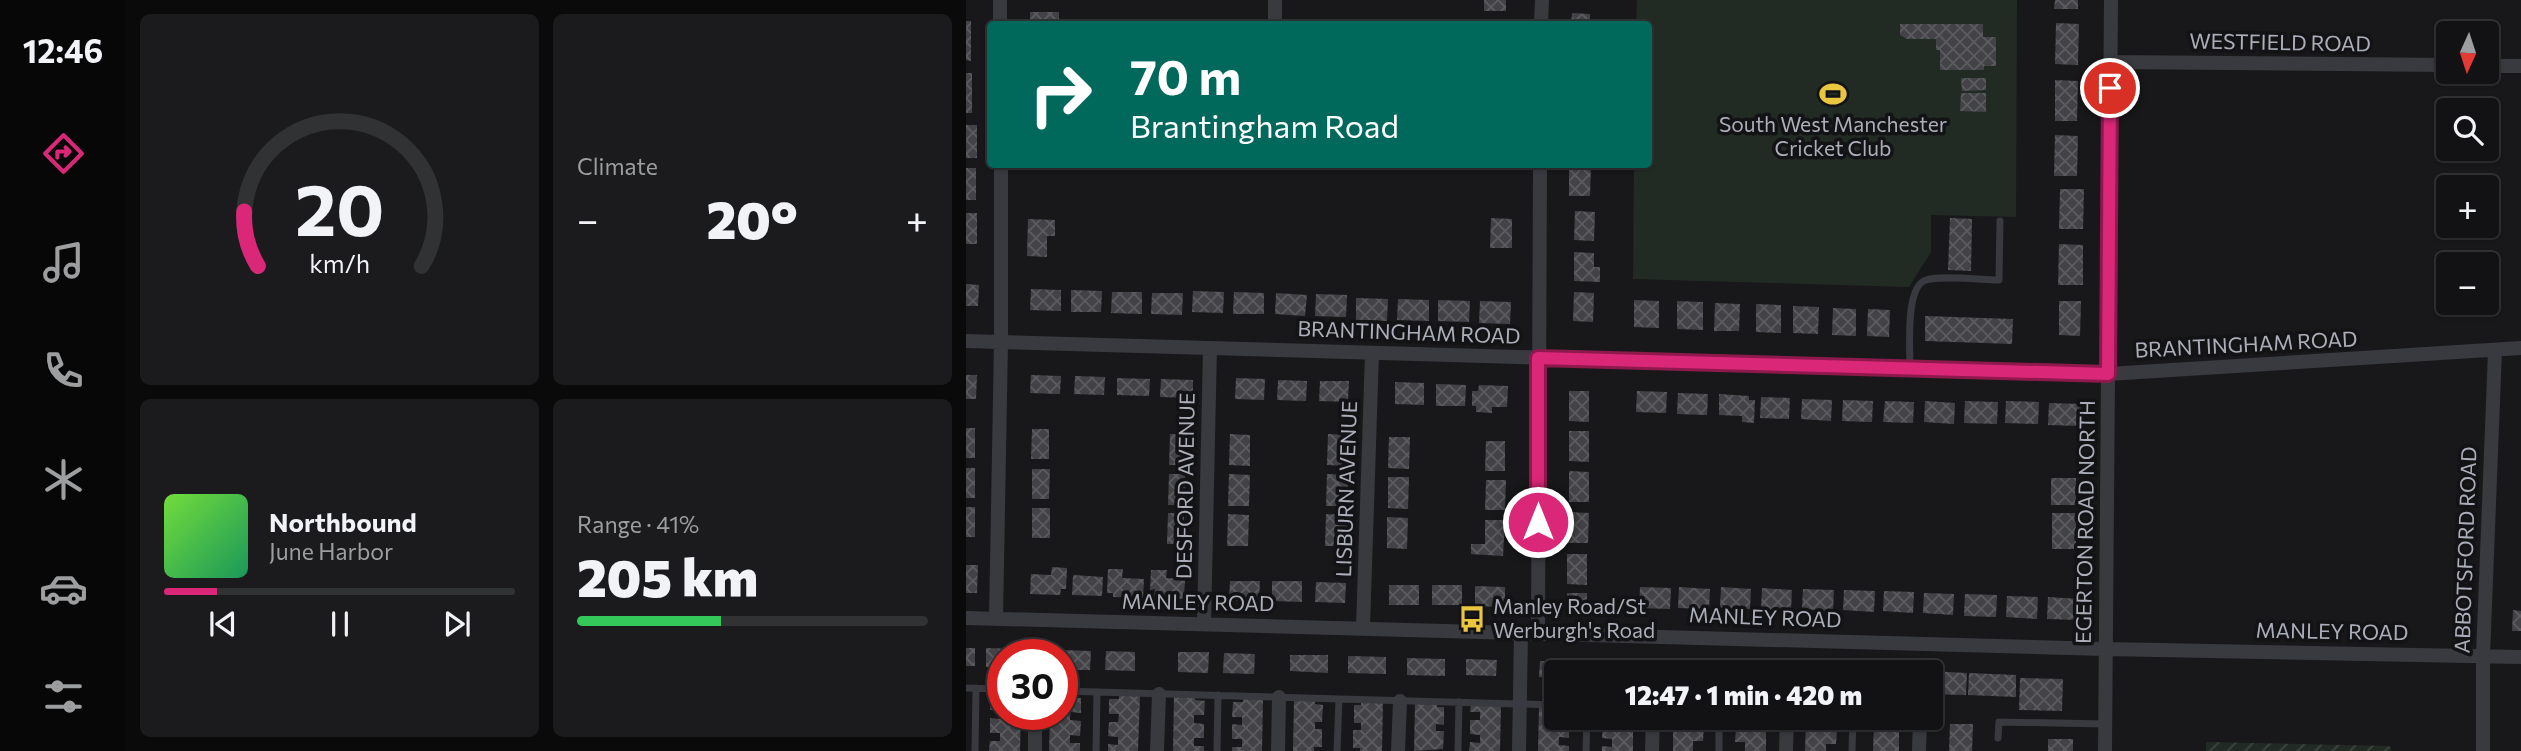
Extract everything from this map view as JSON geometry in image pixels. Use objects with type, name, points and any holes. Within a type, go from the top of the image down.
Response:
[{"type":"street","points":[[1000,0],[1000,21]]},
{"type":"street","points":[[1275,0],[1275,21]]},
{"type":"street","points":[[1541,21],[1542,0]]},
{"type":"street","name":"EGERTON ROAD NORTH","points":[[2105,751],[2111,0]]},
{"type":"street","name":"WESTFIELD ROAD","points":[[2111,62],[2436,65]]},
{"type":"street","points":[[2499,66],[2521,66]]},
{"type":"street","points":[[996,619],[1001,168]]},
{"type":"street","points":[[1538,632],[1540,168]]},
{"type":"street","name":"BRANTINGHAM ROAD","points":[[966,341],[2108,374],[2521,348]]},
{"type":"street","name":"DESFORD AVENUE","points":[[1204,624],[1210,348]]},
{"type":"street","name":"ABBOTSFORD ROAD","points":[[2483,751],[2483,656],[2495,351]]},
{"type":"street","name":"LISBURN AVENUE","points":[[1363,627],[1372,353]]},
{"type":"street","name":"MANLEY ROAD","points":[[966,618],[2105,649],[2521,657]]},
{"type":"street","points":[[1519,751],[1521,632]]},
{"type":"street","points":[[1157,751],[1159,694]]},
{"type":"street","points":[[1278,751],[1279,697]]},
{"type":"street","points":[[1398,751],[1399,701]]},
{"type":"street","points":[[1035,730],[1035,751]]},
{"type":"street","points":[[1652,751],[1653,730]]},
{"type":"street","points":[[1786,751],[1787,730]]},
{"type":"street","points":[[1919,751],[1920,730]]},
{"type":"lane","points":[[1910,368],[1912,301],[1919,283],[1931,279],[1999,280],[2000,221]]},
{"type":"lane","points":[[966,688],[987,688]]},
{"type":"lane","points":[[975,751],[976,688]]},
{"type":"lane","points":[[1078,691],[1544,705]]},
{"type":"lane","points":[[1096,751],[1097,692]]},
{"type":"lane","points":[[1217,751],[1218,695]]},
{"type":"lane","points":[[1337,751],[1339,699]]},
{"type":"lane","points":[[1458,751],[1459,702]]},
{"type":"lane","points":[[1998,738],[1999,722],[2105,724]]},
{"type":"lane","points":[[1586,751],[1587,730]]},
{"type":"lane","points":[[1719,730],[1719,751]]},
{"type":"lane","points":[[1852,751],[1853,730]]},
{"type":"shaded area","name":"South West Manchester Cricket Club","points":[[1637,0],[2017,0],[2016,217],[1931,215],[1931,252],[1909,287],[1633,279],[1634,168],[1652,168],[1652,21],[1636,21]]},
{"type":"shaded area","points":[[2206,742],[2387,746],[2391,747],[2391,751],[2206,751]]},
{"type":"building","points":[[1484,0],[1506,0],[1506,11],[1484,11]]},
{"type":"building","points":[[2055,0],[2078,0],[2078,9],[2054,9]]},
{"type":"building","points":[[1030,12],[1059,12],[1059,21],[1030,21]]},
{"type":"building","points":[[1572,13],[1590,14],[1590,21],[1571,21]]},
{"type":"building","points":[[966,21],[971,21],[971,61],[966,60]]},
{"type":"building","points":[[2056,23],[2079,24],[2078,65],[2055,64]]},
{"type":"building","points":[[1900,24],[1983,24],[1983,37],[1996,37],[1996,66],[1984,66],[1984,70],[1940,70],[1940,50],[1936,50],[1936,39],[1907,39],[1900,35]]},
{"type":"building","points":[[966,73],[972,73],[972,113],[966,113]]},
{"type":"building","points":[[1961,78],[1986,78],[1986,90],[1962,91]]},
{"type":"building","points":[[2055,80],[2078,81],[2077,121],[2055,121]]},
{"type":"building","points":[[1961,93],[1986,93],[1986,112],[1960,111]]},
{"type":"building","points":[[966,125],[977,125],[977,158],[966,158]]},
{"type":"building","points":[[2055,135],[2078,136],[2077,176],[2054,176]]},
{"type":"building","points":[[966,168],[976,168],[976,200],[966,200]]},
{"type":"building","points":[[1569,168],[1591,168],[1590,196],[1569,196]]},
{"type":"building","points":[[2060,189],[2084,189],[2083,229],[2059,229]]},
{"type":"building","points":[[1575,211],[1595,212],[1594,241],[1574,240]]},
{"type":"building","points":[[966,213],[977,213],[977,244],[966,244]]},
{"type":"building","points":[[1491,218],[1512,219],[1512,248],[1490,248]]},
{"type":"building","points":[[1950,218],[1972,219],[1971,271],[1948,270]]},
{"type":"building","points":[[1028,219],[1055,220],[1055,236],[1047,236],[1047,257],[1027,256]]},
{"type":"building","points":[[2059,244],[2083,245],[2083,285],[2058,285]]},
{"type":"building","points":[[1574,252],[1594,253],[1594,267],[1600,267],[1600,282],[1574,281]]},
{"type":"building","points":[[966,284],[979,285],[978,306],[966,306]]},
{"type":"building","points":[[1031,289],[1061,290],[1061,311],[1030,310]]},
{"type":"building","points":[[1071,290],[1102,291],[1101,312],[1071,312]]},
{"type":"building","points":[[1193,291],[1224,292],[1223,313],[1192,312]]},
{"type":"building","points":[[1112,292],[1142,292],[1142,314],[1111,313]]},
{"type":"building","points":[[1234,292],[1264,293],[1264,314],[1233,314]]},
{"type":"building","points":[[1574,292],[1594,293],[1593,322],[1573,321]]},
{"type":"building","points":[[1152,293],[1183,293],[1182,315],[1151,314]]},
{"type":"building","points":[[1276,293],[1307,295],[1305,316],[1275,314]]},
{"type":"building","points":[[1316,294],[1347,295],[1346,317],[1315,316]]},
{"type":"building","points":[[1356,298],[1388,299],[1387,321],[1356,320]]},
{"type":"building","points":[[1398,299],[1429,300],[1429,321],[1397,320]]},
{"type":"building","points":[[1438,300],[1470,301],[1469,322],[1438,321]]},
{"type":"building","points":[[1634,300],[1659,301],[1659,328],[1634,327]]},
{"type":"building","points":[[1480,301],[1511,302],[1510,324],[1479,323]]},
{"type":"building","points":[[1677,301],[1703,302],[1703,330],[1677,329]]},
{"type":"building","points":[[2059,301],[2081,301],[2080,336],[2059,335]]},
{"type":"building","points":[[1715,303],[1740,304],[1739,331],[1714,331]]},
{"type":"building","points":[[1756,304],[1781,305],[1781,333],[1756,332]]},
{"type":"building","points":[[1793,306],[1819,307],[1818,334],[1793,333]]},
{"type":"building","points":[[1833,308],[1856,309],[1856,336],[1832,335]]},
{"type":"building","points":[[1868,309],[1890,310],[1889,337],[1867,336]]},
{"type":"building","points":[[1925,316],[2013,319],[2012,344],[1925,341]]},
{"type":"building","points":[[966,375],[977,375],[976,399],[966,399]]},
{"type":"building","points":[[1031,375],[1061,376],[1060,394],[1030,393]]},
{"type":"building","points":[[1075,376],[1105,377],[1104,395],[1074,394]]},
{"type":"building","points":[[1117,378],[1150,379],[1149,396],[1117,395]]},
{"type":"building","points":[[1236,378],[1265,379],[1264,400],[1235,399]]},
{"type":"building","points":[[1161,379],[1193,380],[1193,398],[1160,397]]},
{"type":"building","points":[[1278,380],[1307,381],[1306,401],[1277,400]]},
{"type":"building","points":[[1320,381],[1349,381],[1348,402],[1319,401]]},
{"type":"building","points":[[1395,382],[1424,383],[1424,405],[1395,404]]},
{"type":"building","points":[[1436,384],[1466,385],[1465,406],[1436,406]]},
{"type":"building","points":[[1479,385],[1508,386],[1507,407],[1492,407],[1492,413],[1476,412],[1476,406],[1472,406],[1472,391],[1478,391]]},
{"type":"building","points":[[1569,391],[1589,391],[1589,422],[1569,421]]},
{"type":"building","points":[[1637,391],[1667,392],[1666,413],[1636,412]]},
{"type":"building","points":[[1678,393],[1708,394],[1707,415],[1677,414]]},
{"type":"building","points":[[1719,394],[1749,396],[1749,400],[1755,400],[1754,423],[1742,422],[1742,416],[1719,415]]},
{"type":"building","points":[[1761,397],[1790,398],[1789,419],[1760,418]]},
{"type":"building","points":[[1802,399],[1832,400],[1831,421],[1801,419]]},
{"type":"building","points":[[1843,400],[1873,401],[1872,422],[1842,421]]},
{"type":"building","points":[[1885,401],[1914,402],[1913,423],[1883,422]]},
{"type":"building","points":[[1925,401],[1955,403],[1954,424],[1924,422]]},
{"type":"building","points":[[1965,401],[1998,402],[1997,424],[1964,423]]},
{"type":"building","points":[[2006,401],[2039,402],[2038,424],[2005,423]]},
{"type":"building","points":[[2049,403],[2081,404],[2080,426],[2048,425]]},
{"type":"building","points":[[966,428],[975,428],[975,458],[966,458]]},
{"type":"building","points":[[1032,429],[1049,429],[1049,459],[1031,459]]},
{"type":"building","points":[[1569,431],[1589,431],[1589,462],[1569,461]]},
{"type":"building","points":[[1170,434],[1186,434],[1186,465],[1169,465]]},
{"type":"building","points":[[1230,434],[1250,435],[1250,466],[1229,465]]},
{"type":"building","points":[[1328,434],[1349,435],[1348,466],[1327,465]]},
{"type":"building","points":[[1389,437],[1410,437],[1409,469],[1388,468]]},
{"type":"building","points":[[1486,441],[1505,441],[1505,471],[1485,471]]},
{"type":"building","points":[[966,468],[975,468],[975,498],[966,498]]},
{"type":"building","points":[[1032,469],[1050,469],[1049,499],[1032,499]]},
{"type":"building","points":[[1569,471],[1589,472],[1589,502],[1569,502]]},
{"type":"building","points":[[1169,474],[1185,474],[1185,505],[1168,505]]},
{"type":"building","points":[[1229,474],[1250,475],[1249,506],[1228,506]]},
{"type":"building","points":[[1327,474],[1348,475],[1347,506],[1326,506]]},
{"type":"building","points":[[1388,477],[1409,477],[1408,509],[1388,508]]},
{"type":"building","points":[[2051,478],[2076,478],[2076,505],[2051,505]]},
{"type":"building","points":[[1486,480],[1506,480],[1505,510],[1485,510]]},
{"type":"building","points":[[966,507],[975,507],[975,537],[966,537]]},
{"type":"building","points":[[1032,508],[1050,508],[1050,538],[1032,538]]},
{"type":"building","points":[[1569,512],[1589,513],[1588,543],[1568,543]]},
{"type":"building","points":[[1168,513],[1184,513],[1184,544],[1167,544]]},
{"type":"building","points":[[2052,513],[2076,513],[2076,549],[2052,549]]},
{"type":"building","points":[[1228,514],[1249,515],[1248,546],[1227,546]]},
{"type":"building","points":[[1326,514],[1347,515],[1346,546],[1325,546]]},
{"type":"building","points":[[1387,517],[1408,518],[1407,549],[1387,548]]},
{"type":"building","points":[[1485,520],[1505,520],[1503,556],[1471,554],[1471,544],[1485,544]]},
{"type":"building","points":[[1567,554],[1587,554],[1587,585],[1567,584]]},
{"type":"building","points":[[966,565],[978,565],[977,593],[966,593]]},
{"type":"building","points":[[1052,567],[1067,568],[1066,589],[1061,589],[1060,595],[1030,594],[1031,574],[1051,575]]},
{"type":"building","points":[[1108,569],[1123,569],[1122,578],[1144,579],[1143,598],[1113,597],[1113,593],[1107,593]]},
{"type":"building","points":[[1151,570],[1167,570],[1166,578],[1185,579],[1184,599],[1154,598],[1155,589],[1150,590]]},
{"type":"building","points":[[1073,575],[1103,577],[1102,596],[1072,595]]},
{"type":"building","points":[[1230,581],[1260,581],[1259,601],[1229,601]]},
{"type":"building","points":[[1272,581],[1302,581],[1302,602],[1272,601]]},
{"type":"building","points":[[1316,582],[1346,583],[1345,603],[1315,602]]},
{"type":"building","points":[[1389,585],[1419,585],[1419,605],[1389,605]]},
{"type":"building","points":[[1432,585],[1462,585],[1462,605],[1432,605]]},
{"type":"building","points":[[1475,586],[1505,587],[1505,607],[1475,606]]},
{"type":"building","points":[[1640,587],[1671,588],[1670,609],[1639,608]]},
{"type":"building","points":[[1679,587],[1710,589],[1709,609],[1678,608]]},
{"type":"building","points":[[1721,587],[1751,589],[1750,609],[1720,608]]},
{"type":"building","points":[[1762,588],[1792,590],[1791,610],[1761,609]]},
{"type":"building","points":[[1803,589],[1834,590],[1833,611],[1802,609]]},
{"type":"building","points":[[1844,590],[1875,591],[1874,612],[1843,610]]},
{"type":"building","points":[[1884,591],[1914,592],[1913,613],[1883,611]]},
{"type":"building","points":[[1567,593],[1587,593],[1587,610],[1567,610]]},
{"type":"building","points":[[1924,593],[1954,594],[1953,615],[1923,613]]},
{"type":"building","points":[[1965,594],[1997,595],[1996,617],[1964,616]]},
{"type":"building","points":[[2007,596],[2038,597],[2037,619],[2006,617]]},
{"type":"building","points":[[2048,597],[2079,599],[2078,620],[2047,619]]},
{"type":"building","points":[[2513,610],[2521,611],[2521,631],[2512,631]]},
{"type":"building","points":[[966,648],[975,648],[975,666],[966,666]]},
{"type":"building","points":[[1078,651],[1091,651],[1090,670],[1078,670]]},
{"type":"building","points":[[1106,651],[1135,652],[1135,671],[1105,670]]},
{"type":"building","points":[[1178,652],[1209,652],[1208,673],[1178,672]]},
{"type":"building","points":[[1224,653],[1255,654],[1254,674],[1223,673]]},
{"type":"building","points":[[1290,655],[1328,655],[1328,673],[1290,671]]},
{"type":"building","points":[[1348,656],[1386,657],[1386,674],[1348,673]]},
{"type":"building","points":[[1407,658],[1445,659],[1445,676],[1407,675]]},
{"type":"building","points":[[1466,659],[1497,660],[1496,676],[1466,675]]},
{"type":"building","points":[[1540,661],[1544,661],[1544,677],[1539,677]]},
{"type":"building","points":[[1943,672],[1967,673],[1966,695],[1943,694]]},
{"type":"building","points":[[1969,673],[2016,675],[2016,697],[1968,695]]},
{"type":"building","points":[[2020,678],[2063,679],[2062,711],[2019,710]]},
{"type":"building","points":[[1119,695],[1140,696],[1138,751],[1108,751],[1108,744],[1118,745],[1118,737],[1108,736],[1109,722],[1118,722],[1119,714],[1109,714],[1109,699],[1119,699]]},
{"type":"building","points":[[1174,696],[1195,697],[1195,700],[1205,701],[1204,715],[1194,715],[1194,723],[1204,724],[1204,738],[1194,738],[1194,746],[1204,746],[1204,751],[1173,751]]},
{"type":"building","points":[[1078,698],[1081,698],[1081,713],[1078,713]]},
{"type":"building","points":[[1243,698],[1263,699],[1262,751],[1232,751],[1232,747],[1242,747],[1242,739],[1232,739],[1232,724],[1242,725],[1242,717],[1232,717],[1233,702],[1243,702]]},
{"type":"building","points":[[1294,700],[1315,701],[1315,704],[1323,705],[1322,722],[1315,722],[1315,729],[1322,729],[1322,747],[1314,747],[1314,751],[1293,751]]},
{"type":"building","points":[[1361,702],[1383,702],[1382,751],[1360,751],[1360,748],[1353,748],[1353,730],[1361,730],[1361,723],[1354,723],[1354,705],[1361,705]]},
{"type":"building","points":[[1415,702],[1437,703],[1437,707],[1444,707],[1444,725],[1436,724],[1436,731],[1444,731],[1443,749],[1414,751]]},
{"type":"building","points":[[1471,705],[1501,705],[1500,751],[1469,751],[1470,742],[1480,743],[1480,735],[1470,734],[1470,720],[1480,720],[1480,712],[1470,712]]},
{"type":"building","points":[[1539,707],[1544,707],[1544,730],[1569,730],[1569,738],[1559,737],[1559,745],[1569,746],[1569,751],[1538,751]]},
{"type":"building","points":[[1078,721],[1081,721],[1080,736],[1070,735],[1070,743],[1080,743],[1080,751],[1049,751],[1050,730],[1078,730]]},
{"type":"building","points":[[1950,724],[1973,724],[1972,751],[1949,751]]},
{"type":"building","points":[[990,730],[1021,730],[1020,751],[989,751],[990,741],[1000,741],[1000,733],[990,733]]},
{"type":"building","points":[[1603,730],[1633,730],[1633,751],[1602,751],[1602,746],[1612,747],[1612,739],[1602,738]]},
{"type":"building","points":[[1673,730],[1704,730],[1703,741],[1693,741],[1693,751],[1673,751]]},
{"type":"building","points":[[1736,730],[1766,730],[1766,751],[1745,751],[1745,742],[1735,742]]},
{"type":"building","points":[[1806,730],[1837,730],[1836,744],[1826,744],[1826,751],[1805,751]]},
{"type":"building","points":[[1874,730],[1899,730],[1899,751],[1873,751]]},
{"type":"building","points":[[2048,739],[2073,739],[2073,751],[2048,751]]},
{"type":"place","name":"South West Manchester Cricket Club","points":[[1833,94]]},
{"type":"place","name":"Manley Road/St Werburgh's Road","points":[[1472,619]]},
{"type":"route","points":[[1538,522],[1538,358],[2108,374],[2110,88]]}]
